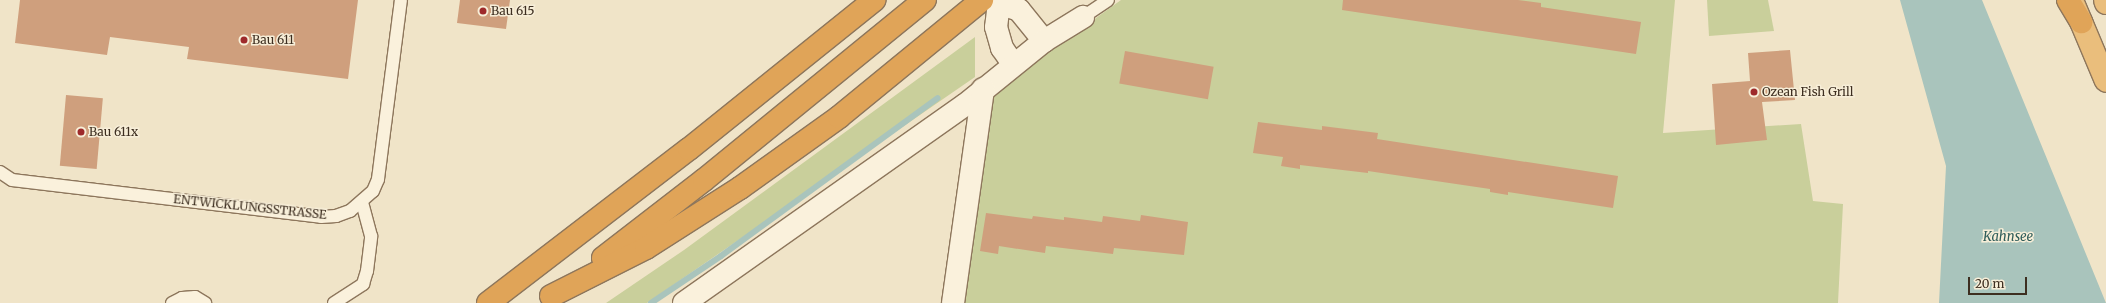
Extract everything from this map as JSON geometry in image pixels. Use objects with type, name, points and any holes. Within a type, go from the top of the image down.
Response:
[{"type":"highway","points":[[488,303],[689,149],[874,0]]},
{"type":"highway","points":[[546,300],[704,180],[925,0]]},
{"type":"highway","points":[[2068,0],[2081,22]]},
{"type":"highway","points":[[2071,0],[2106,81]]},
{"type":"highway","points":[[546,300],[646,248],[740,188],[839,117],[944,31],[993,1]]},
{"type":"street","points":[[1013,64],[1002,48],[996,27],[993,1],[1019,10],[1044,41]]},
{"type":"street","points":[[684,303],[965,105],[1013,64],[1044,41],[1083,17]]},
{"type":"street","points":[[954,303],[983,89]]},
{"type":"lane","name":"ENTWICKLUNGSSTRASSE","points":[[0,172],[12,180],[321,217],[336,216],[362,203],[373,191],[378,179],[401,0]]},
{"type":"lane","points":[[1083,17],[1108,0]]},
{"type":"lane","points":[[334,303],[363,284],[368,271],[371,236],[362,203]]},
{"type":"lane","points":[[172,303],[182,298],[194,298],[206,303]]},
{"type":"green space","points":[[1121,0],[1675,0],[1663,133],[1801,124],[1813,201],[1843,204],[1838,303],[957,303],[988,96]]},
{"type":"green space","points":[[1707,0],[1768,0],[1774,31],[1709,36]]},
{"type":"green space","points":[[975,37],[975,77],[647,303],[606,303],[684,250]]},
{"type":"water","name":"Kahnsee","points":[[1900,0],[1982,0],[2106,303],[1939,303],[1946,166]]},
{"type":"building","name":"Bau 611","points":[[20,0],[358,0],[348,79],[187,59],[189,47],[110,37],[107,55],[15,43]]},
{"type":"building","name":"Bau 615","points":[[460,0],[510,0],[506,29],[457,23]]},
{"type":"building","points":[[1343,0],[1518,0],[1541,3],[1541,7],[1641,22],[1636,54],[1342,10]]},
{"type":"building","name":"Ozean Fish Grill","points":[[1790,50],[1795,100],[1762,102],[1767,140],[1716,145],[1712,84],[1750,81],[1748,53]]},
{"type":"building","points":[[1125,51],[1214,67],[1208,99],[1119,83]]},
{"type":"building","name":"Bau 611x","points":[[66,95],[103,98],[97,169],[60,166]]},
{"type":"building","points":[[1258,122],[1322,130],[1322,126],[1378,133],[1377,139],[1618,176],[1613,208],[1508,192],[1508,195],[1490,192],[1490,189],[1368,171],[1368,173],[1300,165],[1300,169],[1281,166],[1283,157],[1253,153]]},
{"type":"building","points":[[986,213],[1032,219],[1033,216],[1064,220],[1064,217],[1102,222],[1103,216],[1140,221],[1141,215],[1188,222],[1184,255],[1114,248],[1113,254],[1046,246],[1045,253],[999,246],[998,254],[980,251]]},
{"type":"waterway","points":[[651,303],[721,256],[938,98]]},
{"type":"place","name":"Bau 615","points":[[483,11]]},
{"type":"place","name":"Bau 611","points":[[244,40]]},
{"type":"place","name":"Ozean Fish Grill","points":[[1754,92]]},
{"type":"place","name":"Bau 611x","points":[[81,132]]}]
